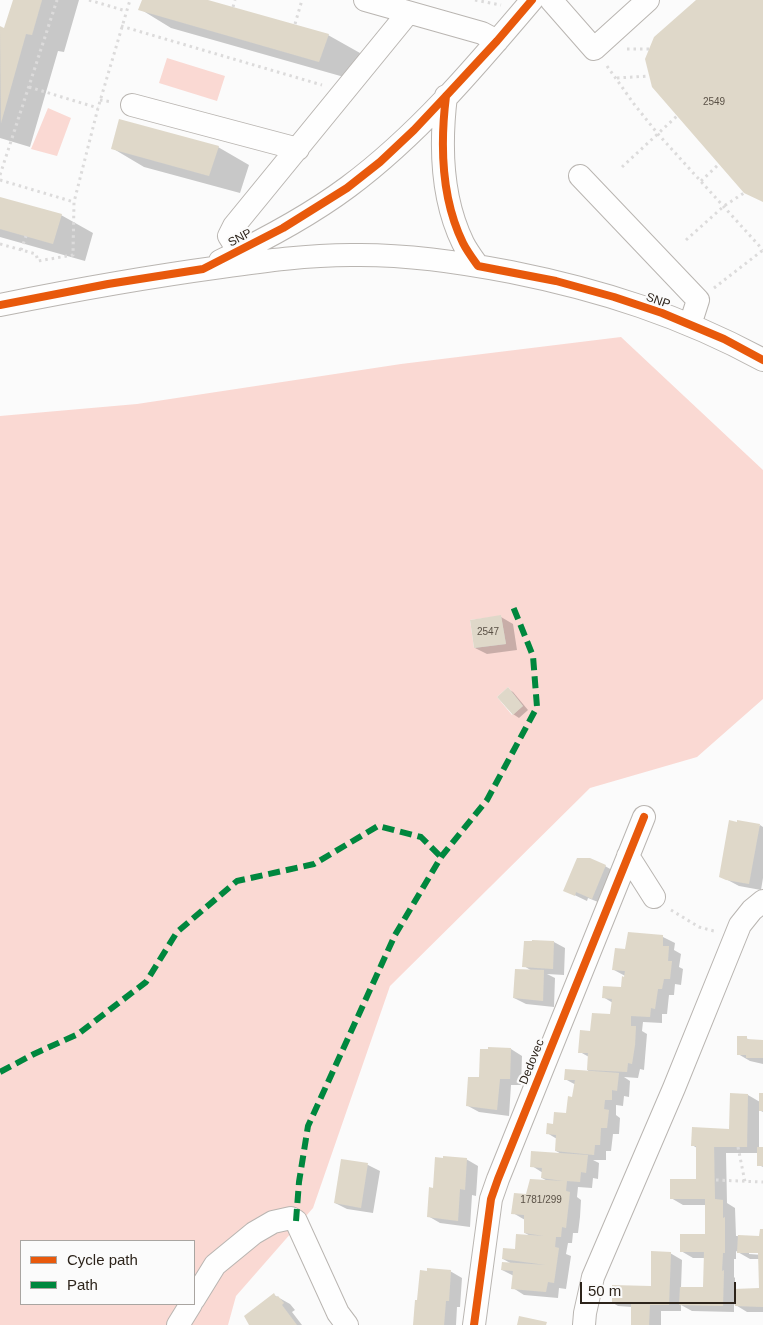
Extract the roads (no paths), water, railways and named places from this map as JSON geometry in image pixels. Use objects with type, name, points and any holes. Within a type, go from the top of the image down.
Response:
[{"type":"street","points":[[365,0],[482,33],[497,41]]},
{"type":"street","name":"SNP","points":[[203,269],[239,252],[315,209],[348,188],[380,162],[446,96],[532,0]]},
{"type":"street","points":[[551,0],[594,49],[648,0]]},
{"type":"street","name":"SNP","points":[[239,252],[229,236],[234,226],[408,12]]},
{"type":"street","points":[[446,96],[442,127],[442,160],[448,196],[454,221],[463,244],[478,266]]},
{"type":"street","points":[[132,105],[298,149]]},
{"type":"street","points":[[580,176],[698,300],[690,325]]},
{"type":"street","name":"SNP","points":[[0,305],[108,284],[269,260],[349,255],[421,257],[556,281],[598,293],[662,313],[724,339],[763,360]]},
{"type":"street","name":"Dedovec","points":[[474,1325],[493,1192],[644,816]]},
{"type":"street","points":[[628,856],[654,897]]},
{"type":"street","points":[[584,1325],[593,1277],[674,1088],[737,934],[745,917],[763,901]]},
{"type":"street","points":[[195,1297],[215,1265],[254,1233],[273,1222],[291,1218],[296,1221],[338,1313],[347,1325]]},
{"type":"street","points":[[178,1325],[190,1305]]}]
